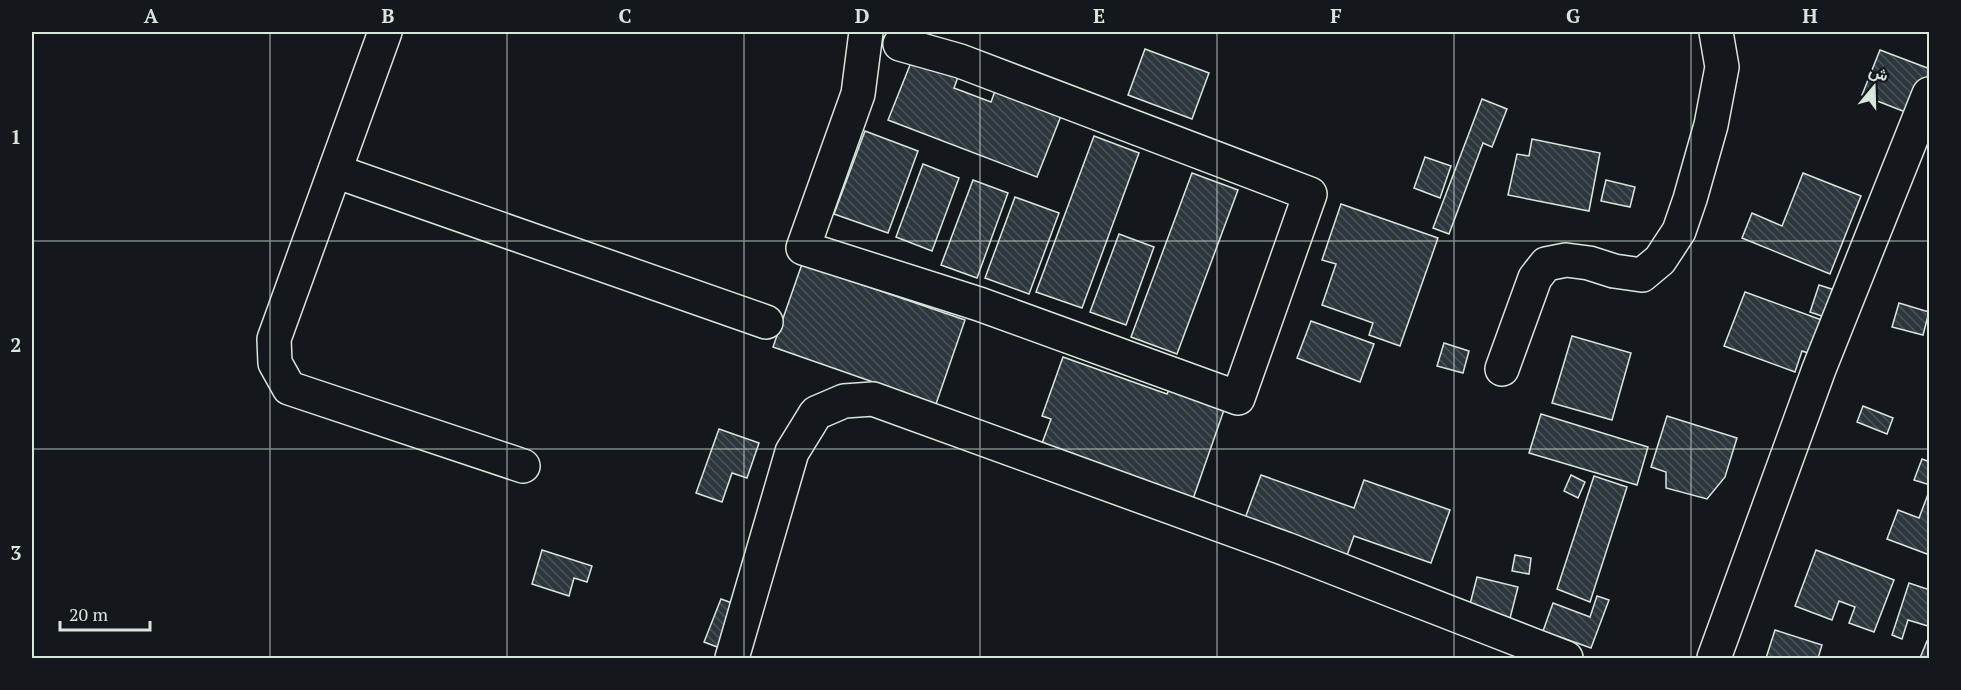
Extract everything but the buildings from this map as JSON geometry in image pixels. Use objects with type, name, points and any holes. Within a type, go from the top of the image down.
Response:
[{"type":"street","points":[[386,32],[273,339],[275,363],[289,388],[524,466]]},
{"type":"street","points":[[866,32],[858,94],[803,248],[979,304],[1238,398],[1310,194],[960,61],[900,44]]},
{"type":"street","points":[[1502,369],[1535,278],[1546,264],[1566,260],[1589,263],[1614,271],[1642,274],[1660,260],[1679,231],[1711,125],[1722,67],[1716,32]]},
{"type":"street","points":[[1714,658],[1819,369],[1929,94]]},
{"type":"street","points":[[335,171],[765,322]]},
{"type":"street","points":[[732,658],[792,452],[816,412],[844,401],[873,399],[1286,549],[1566,658]]}]
